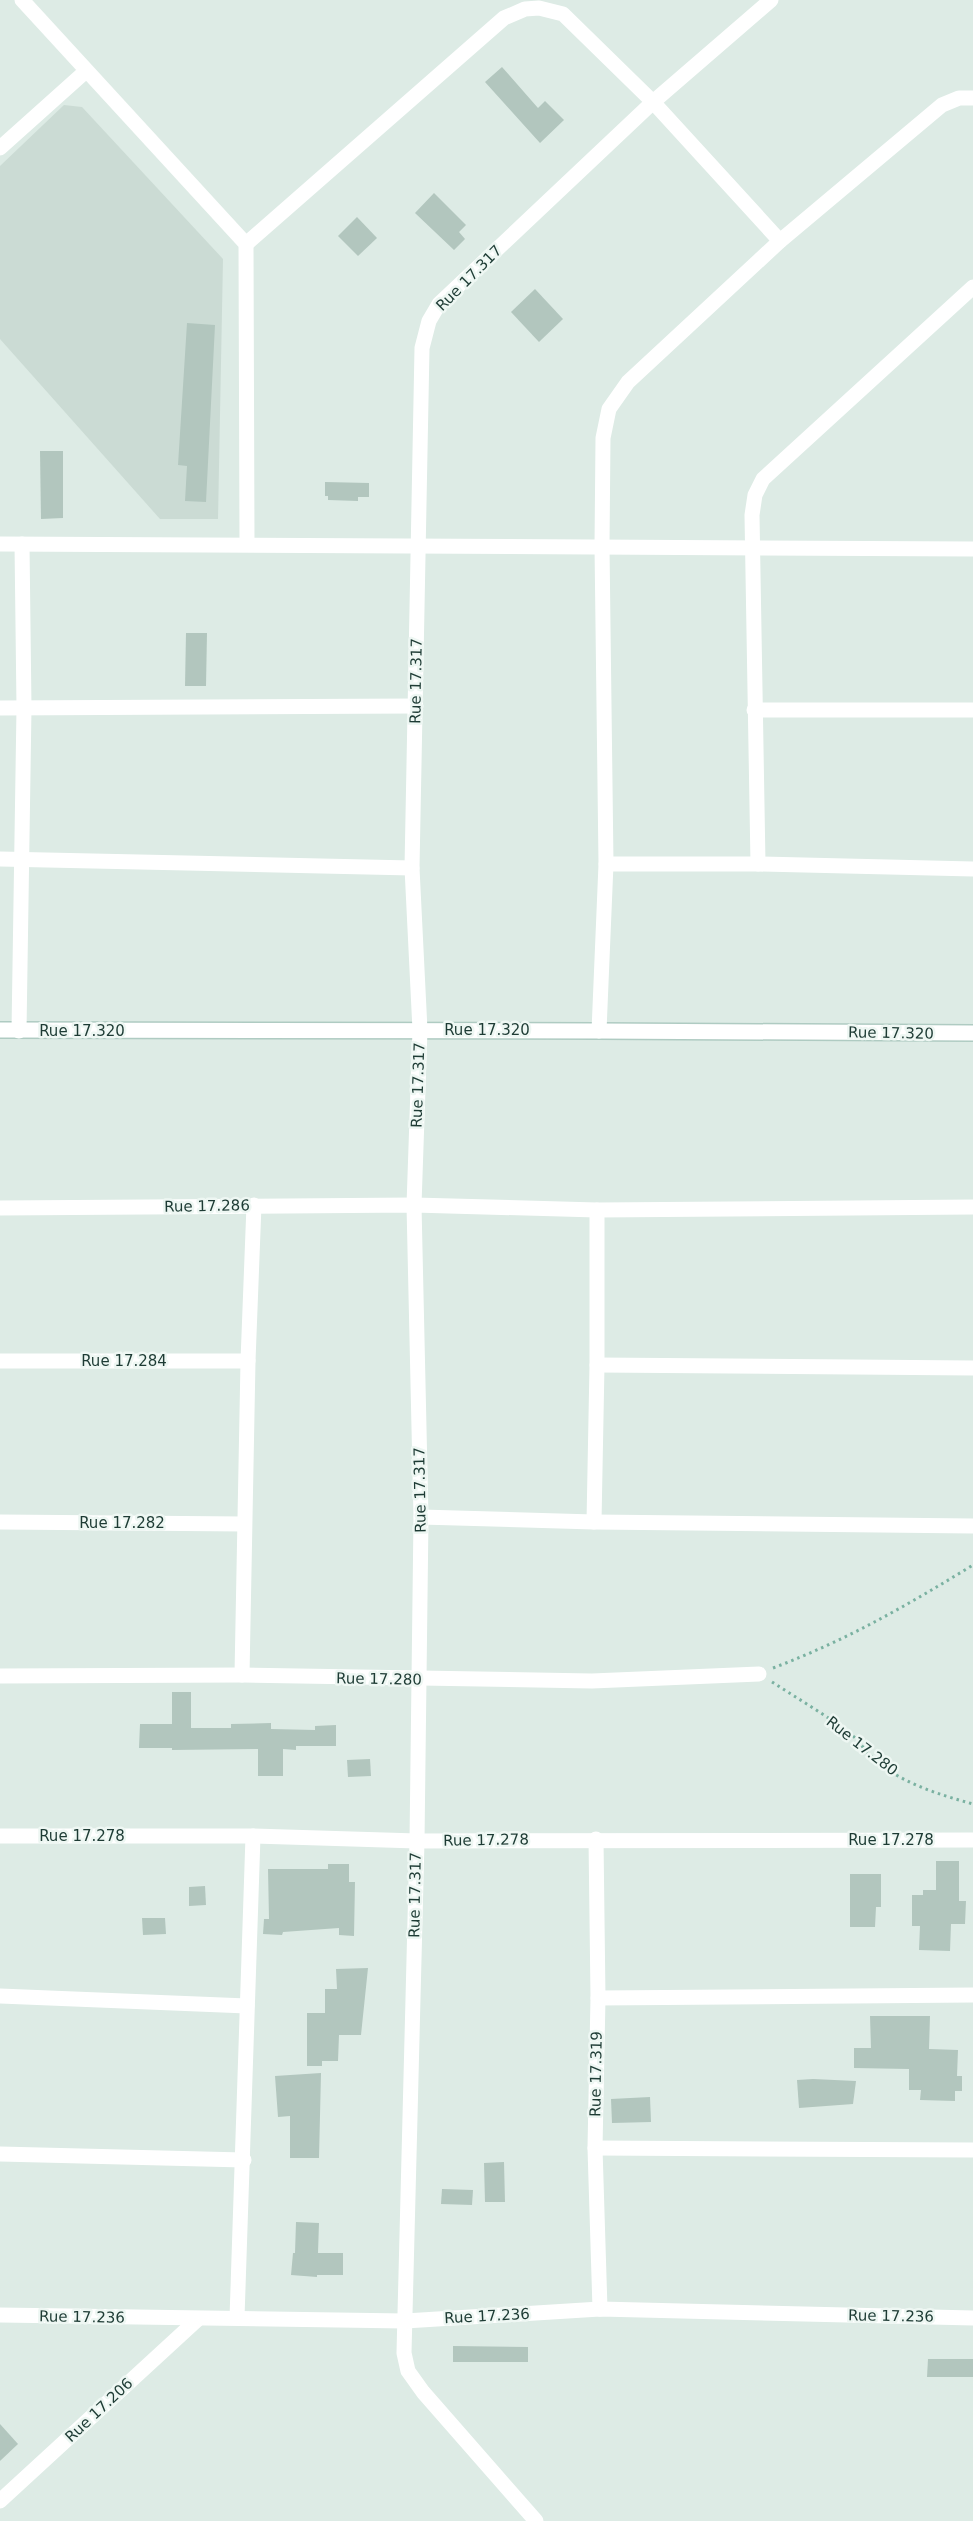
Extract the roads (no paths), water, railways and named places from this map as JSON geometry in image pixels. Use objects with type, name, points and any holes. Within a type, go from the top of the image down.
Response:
[{"type":"street","points":[[22,0],[246,244],[247,544]]},
{"type":"street","name":"Rue 17.317","points":[[536,2521],[423,2392],[408,2371],[404,2353],[416,1841],[421,1516],[414,1205],[420,1030],[412,868],[422,348],[429,320],[439,304],[654,102],[771,0]]},
{"type":"street","points":[[246,244],[504,18],[525,9],[539,8],[563,14],[654,102],[780,241]]},
{"type":"street","points":[[0,148],[86,71]]},
{"type":"street","points":[[599,1030],[606,864],[602,546],[603,438],[609,409],[628,382],[780,241],[942,105],[959,98],[973,98]]},
{"type":"street","points":[[758,864],[752,515],[755,495],[763,479],[973,287]]},
{"type":"street","points":[[0,544],[753,546],[973,549]]},
{"type":"street","points":[[19,1031],[24,708],[22,544]]},
{"type":"street","points":[[0,708],[416,706]]},
{"type":"street","points":[[754,710],[973,710]]},
{"type":"street","points":[[0,859],[412,868]]},
{"type":"street","points":[[606,864],[758,864],[973,869]]},
{"type":"street","name":"Rue 17.320","points":[[0,1030],[599,1030],[973,1034]]},
{"type":"street","points":[[242,1676],[248,1361],[254,1205]]},
{"type":"street","name":"Rue 17.286","points":[[0,1208],[254,1205],[414,1205],[597,1210],[973,1207]]},
{"type":"street","points":[[594,1522],[598,1365],[597,1210]]},
{"type":"street","name":"Rue 17.284","points":[[0,1361],[248,1361]]},
{"type":"street","points":[[598,1365],[973,1368]]},
{"type":"street","points":[[421,1516],[594,1522],[973,1526]]},
{"type":"street","name":"Rue 17.282","points":[[0,1522],[244,1524]]},
{"type":"street","name":"Rue 17.280","points":[[0,1676],[242,1676],[592,1681],[759,1674]]},
{"type":"street","name":"Rue 17.278","points":[[0,1836],[253,1836],[416,1841],[596,1839],[973,1840]]},
{"type":"street","points":[[237,2318],[244,2160],[246,2006],[253,1836]]},
{"type":"street","name":"Rue 17.319","points":[[596,1839],[598,1998],[595,2148],[600,2309]]},
{"type":"street","points":[[598,1998],[973,1995]]},
{"type":"street","points":[[0,1996],[246,2006]]},
{"type":"street","points":[[595,2148],[973,2150]]},
{"type":"street","points":[[0,2154],[244,2160]]},
{"type":"street","name":"Rue 17.236","points":[[0,2315],[405,2321],[600,2309],[973,2318]]},
{"type":"street","name":"Rue 17.206","points":[[0,2501],[198,2319]]}]
